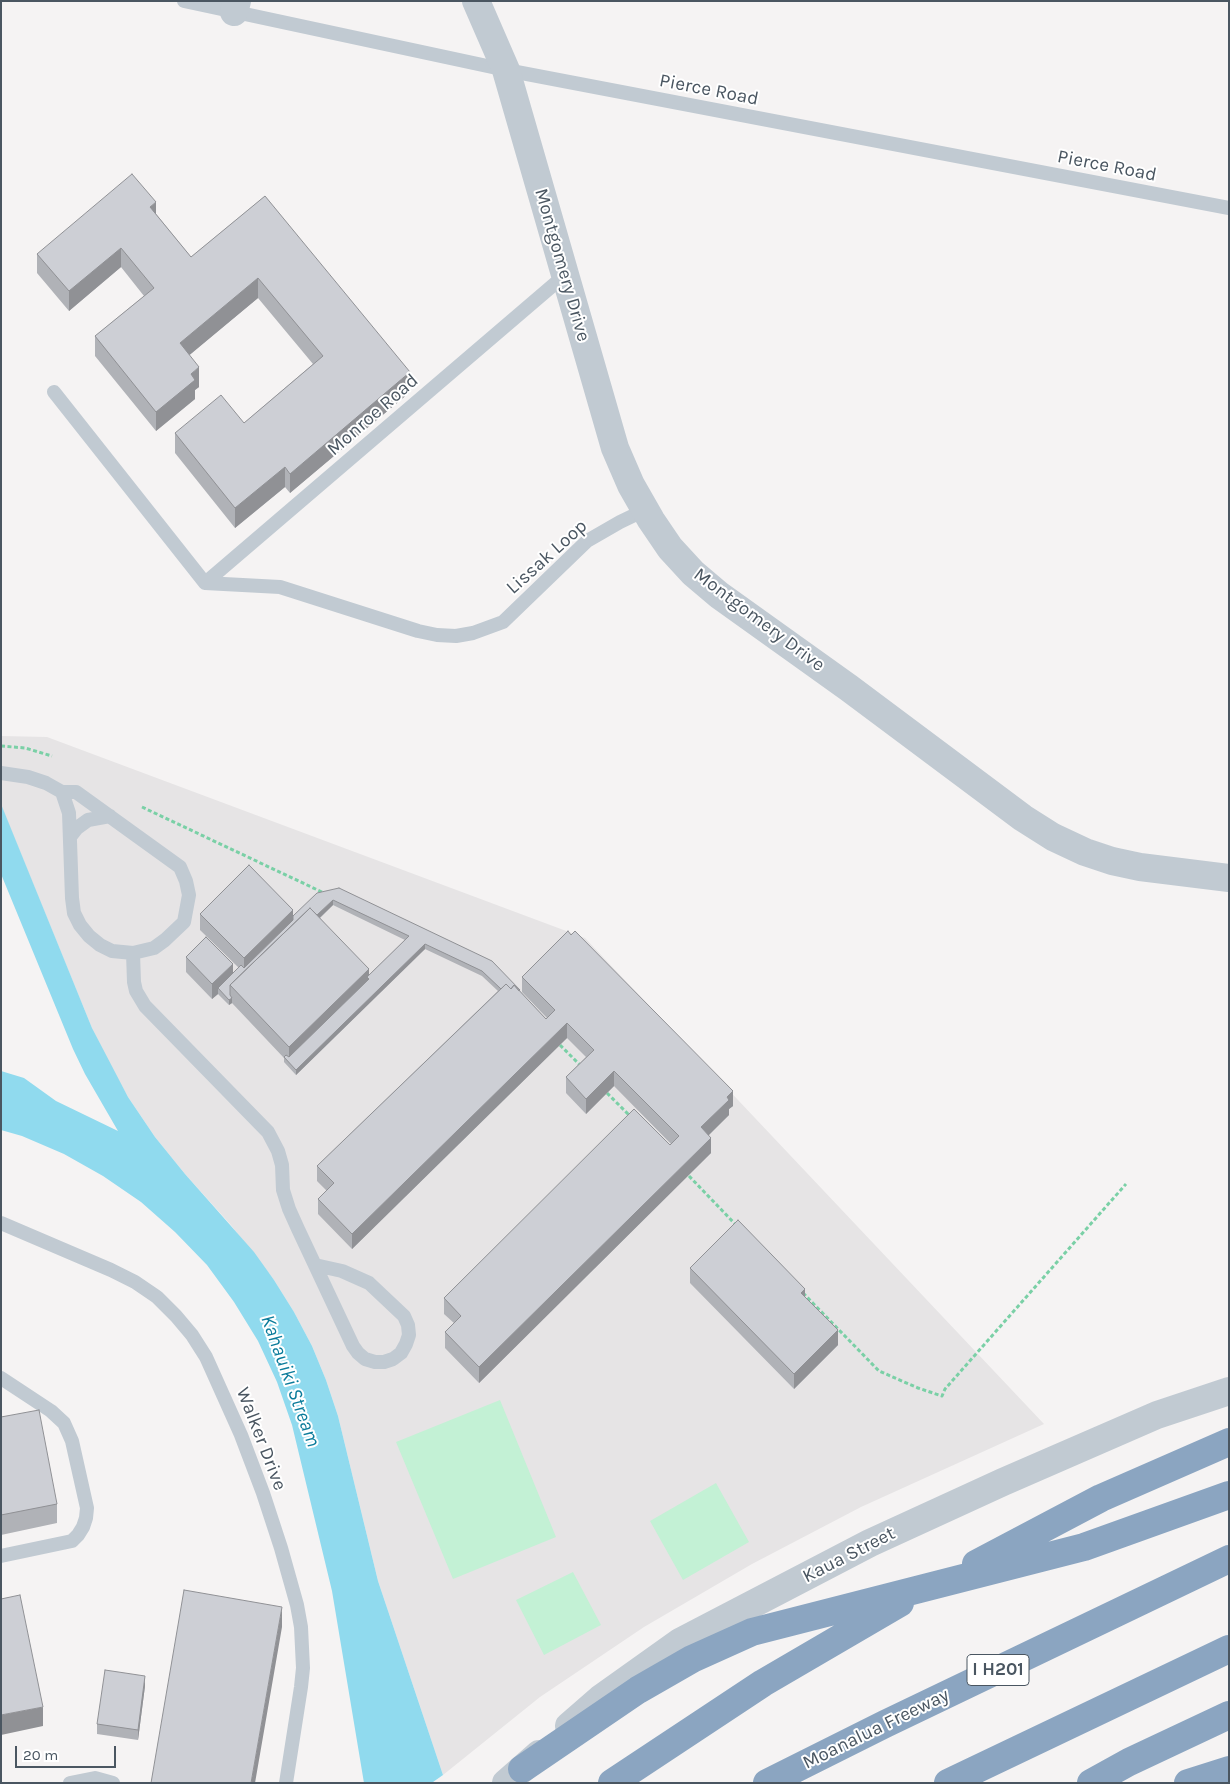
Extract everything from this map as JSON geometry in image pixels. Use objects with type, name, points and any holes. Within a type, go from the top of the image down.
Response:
[{"type":"highway","points":[[612,1783],[763,1683],[895,1606],[1101,1498],[1229,1442]]},
{"type":"highway","points":[[514,1776],[638,1690],[692,1659],[752,1632],[1084,1547],[1229,1495]]},
{"type":"highway","name":"Moanalua Freeway","points":[[767,1783],[876,1728],[1229,1559]]},
{"type":"highway","points":[[948,1783],[1229,1649]]},
{"type":"highway","points":[[1091,1783],[1129,1762],[1229,1715]]},
{"type":"highway","points":[[1188,1783],[1229,1770]]},
{"type":"street","name":"Montgomery Drive","points":[[476,1],[506,70],[615,448],[631,485],[670,548],[719,595],[849,688],[1023,818],[1053,837],[1085,852],[1130,865],[1229,878]]},
{"type":"street","name":"Kaua Street","points":[[514,1776],[600,1699],[680,1642],[870,1543],[1003,1482],[1157,1416],[1229,1391]]},
{"type":"lane","name":"Pierce Road","points":[[184,1],[235,6],[506,70],[1229,208]]},
{"type":"lane","name":"Monroe Road","points":[[204,583],[565,275]]},
{"type":"lane","points":[[54,392],[204,583]]},
{"type":"lane","name":"Lissak Loop","points":[[204,583],[280,587],[437,635],[456,636],[473,633],[503,622],[587,541],[645,510]]},
{"type":"lane","points":[[2,773],[28,777],[46,783],[62,792],[76,792],[180,867],[189,895],[184,922],[154,948],[140,952],[112,951],[100,945],[80,925],[74,912],[72,898],[69,813],[62,792]]},
{"type":"lane","points":[[70,837],[77,828],[88,820],[110,816]]},
{"type":"lane","points":[[132,952],[136,991],[145,1006],[268,1132],[278,1151],[282,1165],[283,1190],[289,1209],[315,1265],[353,1346],[366,1359],[375,1362],[393,1359],[401,1353],[409,1335],[408,1325],[404,1316],[369,1283],[342,1271],[315,1265]]},
{"type":"lane","name":"Walker Drive","points":[[1,1223],[135,1282],[157,1297],[176,1316],[192,1335],[206,1357],[241,1436],[262,1493],[281,1548],[297,1605],[301,1627],[303,1668],[286,1783]]},
{"type":"lane","points":[[1,1378],[58,1416],[69,1431],[87,1508],[86,1518],[78,1535],[72,1541],[1,1556]]},
{"type":"lane","points":[[70,1783],[95,1778],[113,1783]]},
{"type":"path","points":[[2,746],[42,752],[57,759]]},
{"type":"path","points":[[140,806],[329,896]]},
{"type":"path","points":[[560,1045],[587,1072]]},
{"type":"path","points":[[607,1093],[633,1119]]},
{"type":"path","points":[[689,1176],[743,1232]]},
{"type":"path","points":[[798,1287],[879,1371],[942,1396],[945,1389],[1126,1184]]},
{"type":"shaded area","points":[[1,736],[47,737],[585,938],[1044,1424],[861,1507],[752,1564],[644,1627],[540,1697],[443,1775],[378,1581],[338,1416],[312,1346],[274,1280],[230,1224],[155,1137],[128,1097],[109,1063],[92,1028],[2,808]]},
{"type":"green space","points":[[500,1400],[556,1537],[453,1579],[396,1442]]},
{"type":"green space","points":[[716,1483],[749,1542],[683,1580],[650,1521]]},
{"type":"green space","points":[[573,1572],[601,1625],[544,1655],[516,1600]]},
{"type":"water","name":"Kahauiki Stream","points":[[1,804],[92,1028],[128,1097],[155,1137],[185,1174],[254,1252],[294,1312],[312,1346],[338,1416],[378,1581],[443,1775],[433,1782],[364,1783],[332,1591],[292,1425],[277,1382],[258,1341],[234,1302],[207,1265],[175,1232],[141,1202],[103,1176],[64,1154],[22,1136],[1,1130],[1,1071],[24,1078],[56,1101],[118,1131],[85,1074],[73,1049],[1,874]]},
{"type":"building","points":[[132,174],[156,202],[150,207],[191,257],[265,196],[410,372],[290,474],[285,467],[235,508],[175,433],[221,395],[244,423],[323,356],[258,278],[180,343],[199,367],[191,374],[195,380],[156,412],[95,336],[154,288],[121,248],[69,291],[37,254]]},
{"type":"building","points":[[249,865],[293,910],[244,958],[200,914]]},
{"type":"building","points":[[339,888],[492,961],[520,990],[514,985],[511,989],[506,984],[501,989],[482,971],[425,944],[296,1070],[284,1057],[286,1055],[289,1057],[369,979],[367,977],[409,936],[333,900],[317,915],[310,908],[230,985],[230,995],[232,998],[229,1000],[218,988],[241,965],[244,968],[293,920],[293,916],[317,893]]},
{"type":"building","points":[[310,908],[369,969],[289,1047],[230,985]]},
{"type":"building","points":[[568,931],[571,935],[575,931],[733,1091],[727,1097],[729,1100],[701,1127],[711,1138],[479,1367],[445,1332],[461,1316],[444,1298],[634,1109],[670,1145],[679,1136],[614,1071],[586,1099],[566,1077],[594,1050],[567,1023],[352,1234],[318,1199],[334,1183],[317,1166],[506,984],[511,989],[514,985],[546,1019],[555,1010],[522,977]]},
{"type":"building","points":[[206,937],[233,964],[212,984],[186,957]]},
{"type":"building","points":[[738,1220],[805,1289],[801,1293],[838,1330],[794,1374],[690,1268]]},
{"type":"building","points":[[39,1410],[57,1504],[1,1515],[1,1417]]},
{"type":"building","points":[[184,1590],[282,1607],[251,1783],[151,1783]]},
{"type":"building","points":[[20,1595],[43,1707],[1,1715],[1,1599]]},
{"type":"building","points":[[105,1670],[145,1676],[138,1730],[97,1724]]}]
